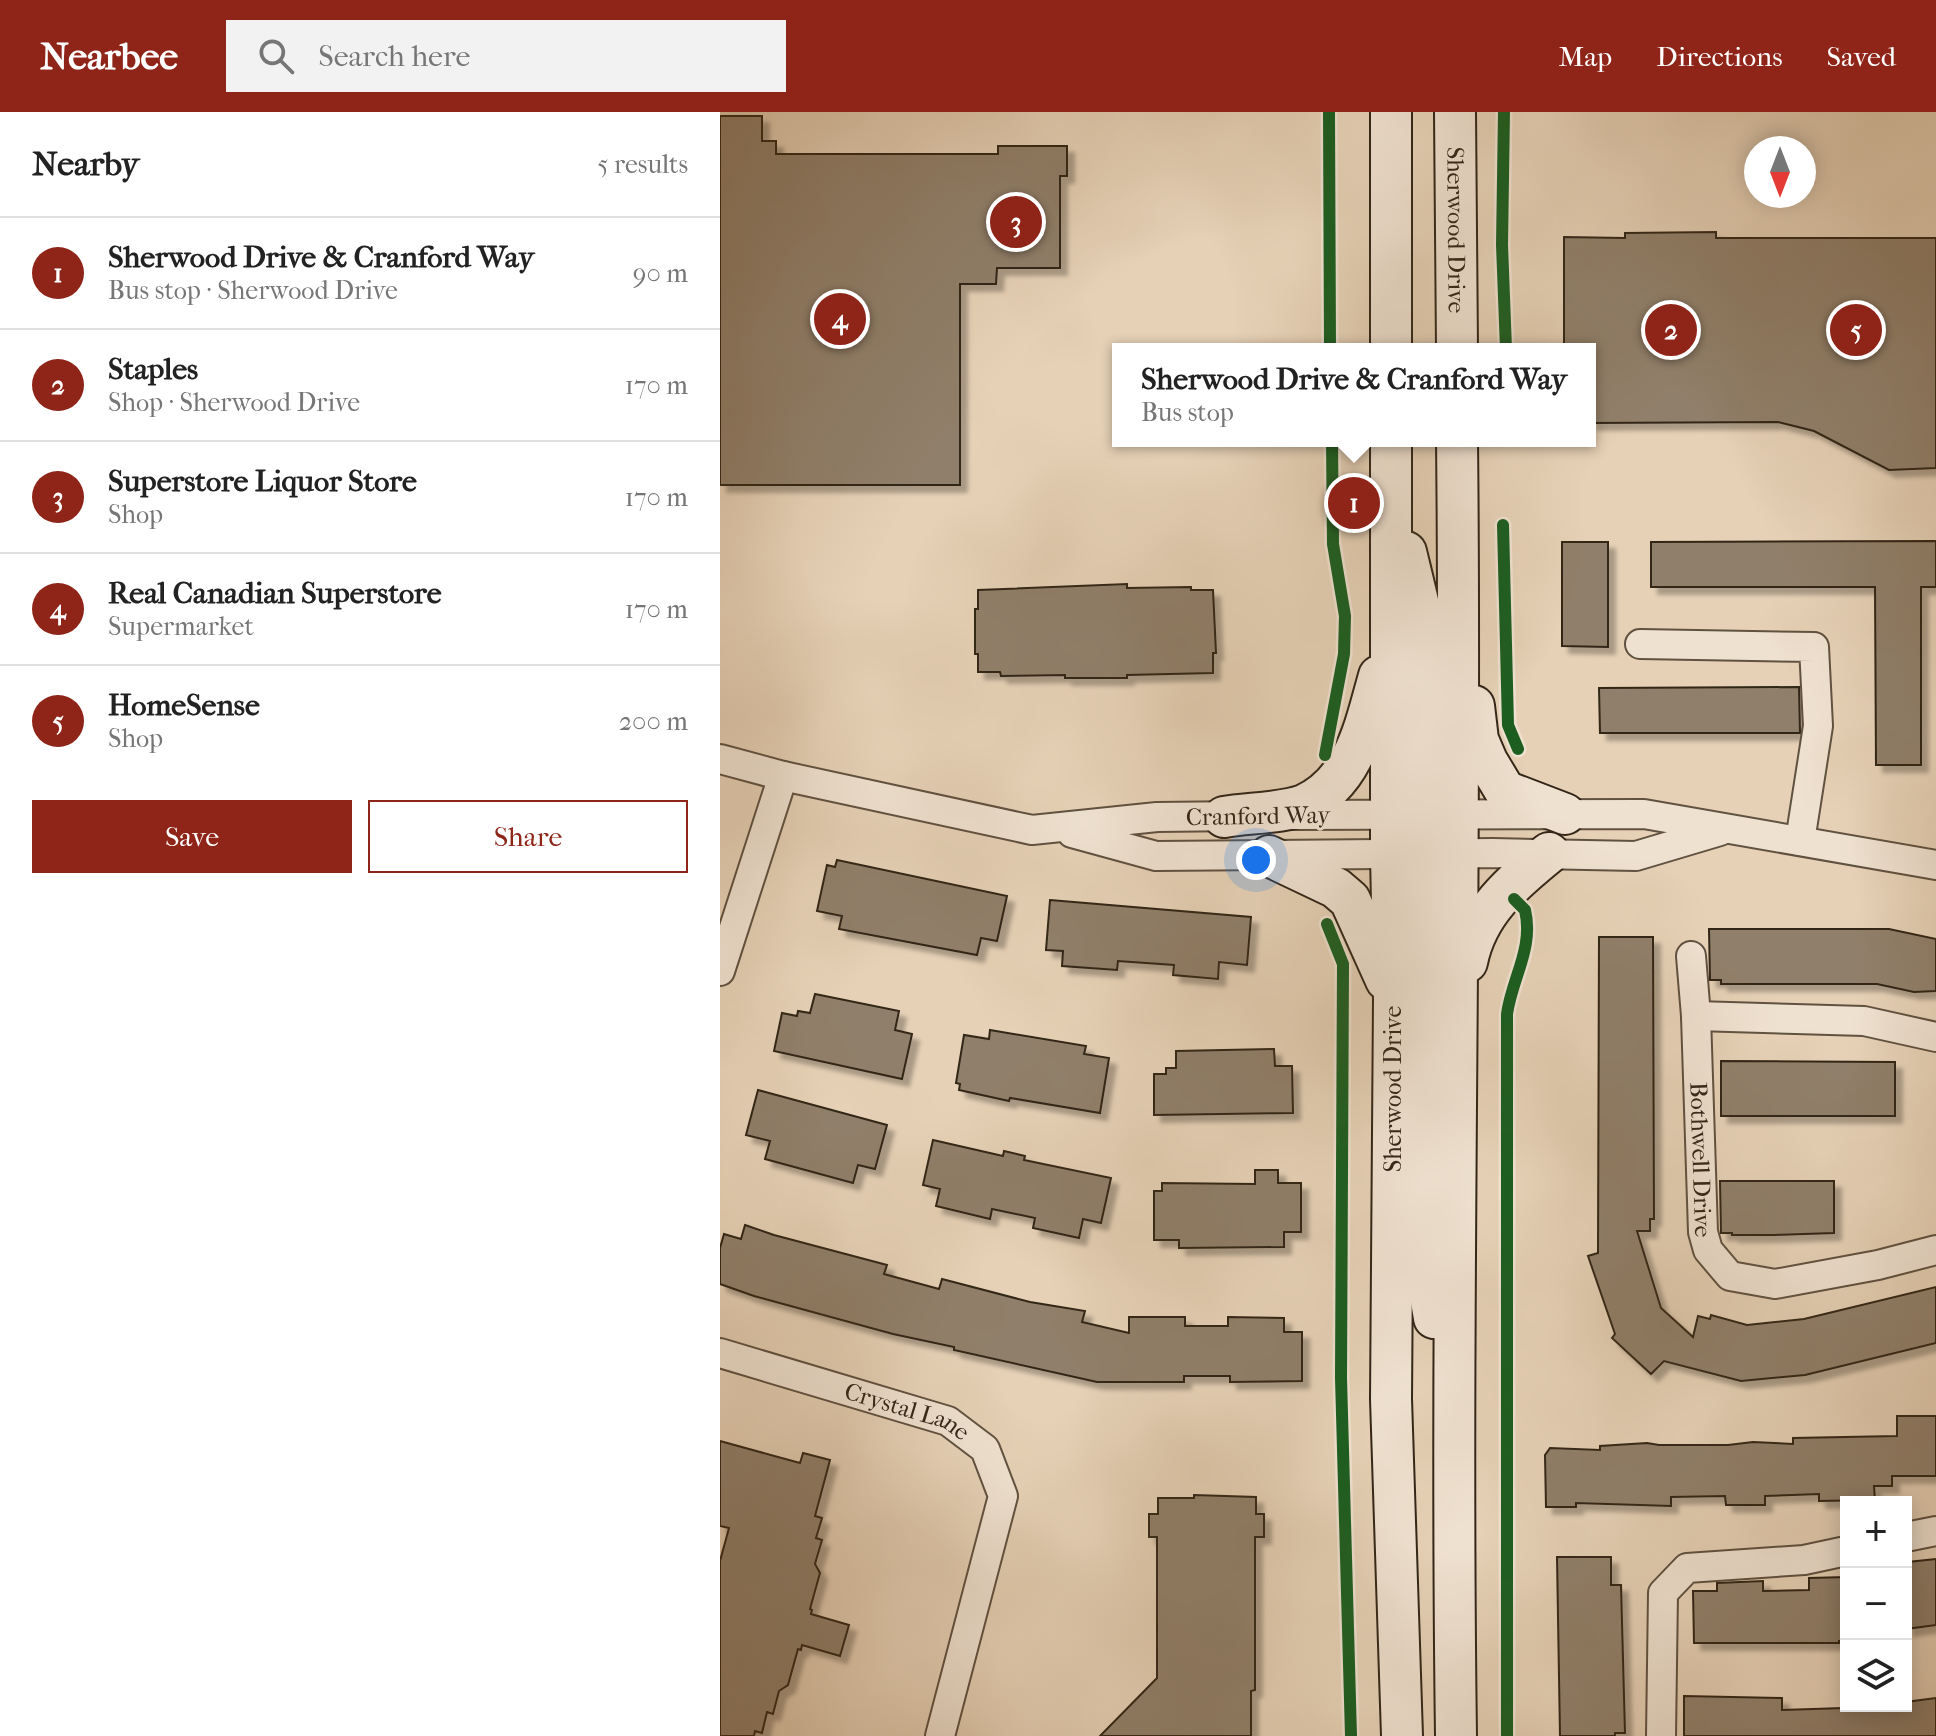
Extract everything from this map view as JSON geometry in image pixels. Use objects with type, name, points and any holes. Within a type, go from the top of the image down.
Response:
[{"type":"main road","points":[[1391,112],[1391,343]]},
{"type":"main road","points":[[1440,112],[1456,201]]},
{"type":"main road","name":"Sherwood Drive","points":[[1455,112],[1457,343]]},
{"type":"main road","name":"Sherwood Drive","points":[[1391,447],[1391,638],[1426,834],[1456,1066],[1453,1434],[1456,1736]]},
{"type":"main road","name":"Sherwood Drive","points":[[1402,1736],[1391,1399],[1394,999],[1458,677],[1457,447]]},
{"type":"main road","points":[[1391,495],[1421,614],[1426,680],[1425,1265],[1453,1434]]},
{"type":"main road","points":[[1224,817],[1301,806],[1327,791],[1349,767],[1391,638]]},
{"type":"main road","points":[[1458,677],[1472,697],[1478,740],[1505,791],[1565,814]]},
{"type":"main road","points":[[1456,1066],[1467,959],[1484,915],[1503,891],[1549,853]]},
{"type":"main road","points":[[1269,856],[1336,888],[1350,900],[1394,999]]},
{"type":"street","points":[[1640,644],[1814,647],[1818,726],[1800,841]]},
{"type":"street","name":"Cranford Way","points":[[720,759],[783,776],[1032,830],[1157,817],[1224,817],[1426,834]]},
{"type":"street","points":[[720,971],[783,776]]},
{"type":"street","points":[[1426,834],[1565,814],[1644,814],[1936,865]]},
{"type":"street","points":[[1426,834],[1549,853],[1636,856],[1728,828]]},
{"type":"street","name":"Cranford Way","points":[[1057,829],[1156,856],[1269,856],[1426,834]]},
{"type":"street","name":"Bothwell Drive","points":[[1691,956],[1703,1232],[1708,1250],[1730,1276],[1775,1284],[1878,1265],[1936,1250]]},
{"type":"street","points":[[1696,1016],[1864,1021],[1936,1037]]},
{"type":"street","name":"Crystal Lane","points":[[720,1353],[948,1421],[985,1449],[1003,1496],[940,1736]]},
{"type":"street","points":[[1912,1536],[1936,1531]]},
{"type":"street","points":[[1661,1736],[1663,1593],[1687,1568],[1804,1560],[1840,1552]]},
{"type":"building","points":[[720,116],[762,116],[762,141],[776,141],[776,154],[998,154],[998,146],[1067,146],[1067,176],[1060,176],[1060,268],[997,268],[996,284],[960,284],[960,485],[720,485]]},
{"type":"building","points":[[1716,232],[1716,238],[1936,238],[1936,468],[1889,470],[1814,431],[1778,422],[1596,423],[1596,343],[1564,343],[1564,237],[1625,238],[1625,233]]},
{"type":"building","points":[[1936,541],[1936,587],[1921,587],[1921,765],[1876,765],[1875,587],[1651,587],[1651,542]]},
{"type":"building","points":[[1562,542],[1608,542],[1608,647],[1562,646]]},
{"type":"building","points":[[1127,584],[1127,588],[1191,587],[1191,590],[1213,590],[1216,653],[1213,653],[1213,673],[1065,678],[1065,675],[1001,676],[1000,672],[978,672],[975,609],[978,609],[978,590]]},
{"type":"building","points":[[1799,687],[1800,733],[1600,733],[1599,688]]},
{"type":"building","points":[[837,860],[1007,896],[997,941],[981,938],[977,955],[839,929],[842,916],[817,911],[827,865],[835,867]]},
{"type":"building","points":[[1050,900],[1251,917],[1247,965],[1219,962],[1218,979],[1173,975],[1174,965],[1118,961],[1117,970],[1062,966],[1063,951],[1046,950]]},
{"type":"building","points":[[1709,929],[1889,929],[1936,939],[1936,991],[1914,992],[1877,984],[1721,984],[1721,980],[1710,980]]},
{"type":"building","points":[[1599,937],[1653,937],[1654,1219],[1650,1219],[1650,1231],[1637,1231],[1661,1308],[1693,1337],[1698,1316],[1710,1319],[1711,1315],[1747,1325],[1804,1319],[1936,1287],[1936,1343],[1805,1375],[1741,1381],[1664,1361],[1651,1374],[1612,1338],[1615,1334],[1588,1256],[1598,1253]]},
{"type":"building","points":[[815,994],[899,1011],[895,1030],[912,1034],[902,1079],[774,1051],[782,1013],[797,1016],[798,1011],[810,1013]]},
{"type":"building","points":[[990,1030],[1086,1046],[1084,1054],[1109,1058],[1100,1113],[1010,1098],[1009,1101],[959,1090],[960,1084],[956,1083],[964,1035],[989,1039]]},
{"type":"building","points":[[1274,1049],[1275,1066],[1292,1066],[1293,1113],[1154,1115],[1154,1074],[1166,1074],[1166,1068],[1176,1068],[1176,1051]]},
{"type":"building","points":[[1721,1061],[1895,1062],[1895,1116],[1721,1116]]},
{"type":"building","points":[[758,1090],[887,1125],[875,1169],[858,1165],[853,1183],[765,1159],[770,1141],[746,1135]]},
{"type":"building","points":[[933,1140],[1003,1156],[1004,1151],[1025,1156],[1024,1160],[1111,1178],[1101,1223],[1083,1219],[1079,1238],[1033,1228],[1035,1218],[992,1209],[990,1219],[936,1206],[940,1189],[923,1185]]},
{"type":"building","points":[[1255,1170],[1278,1170],[1278,1183],[1301,1183],[1301,1232],[1284,1232],[1284,1247],[1179,1248],[1179,1240],[1154,1240],[1154,1191],[1162,1191],[1162,1183],[1255,1184]]},
{"type":"building","points":[[1720,1181],[1834,1181],[1834,1233],[1721,1233]]},
{"type":"building","points":[[745,1225],[887,1265],[884,1274],[939,1289],[942,1279],[1030,1302],[1085,1311],[1082,1322],[1129,1333],[1129,1317],[1185,1317],[1185,1326],[1228,1326],[1228,1317],[1284,1318],[1284,1332],[1302,1332],[1302,1381],[1230,1382],[1230,1376],[1184,1376],[1184,1382],[1097,1382],[954,1350],[954,1347],[893,1334],[754,1296],[720,1284],[720,1248],[724,1234],[741,1239]]},
{"type":"building","points":[[1897,1416],[1936,1416],[1936,1476],[1892,1476],[1892,1486],[1874,1486],[1875,1496],[1840,1496],[1840,1501],[1819,1501],[1819,1494],[1765,1496],[1765,1505],[1726,1505],[1725,1496],[1671,1497],[1671,1506],[1576,1503],[1576,1507],[1546,1507],[1545,1455],[1550,1448],[1600,1450],[1600,1446],[1647,1443],[1793,1444],[1793,1438],[1897,1436]]},
{"type":"building","points":[[720,1441],[800,1463],[803,1453],[830,1460],[815,1516],[822,1518],[816,1538],[822,1540],[815,1564],[820,1573],[810,1609],[811,1614],[849,1625],[840,1656],[802,1645],[801,1650],[798,1649],[788,1685],[779,1691],[773,1714],[767,1712],[762,1733],[755,1731],[754,1736],[720,1736],[720,1561],[729,1528],[720,1526]]},
{"type":"building","points":[[1194,1495],[1256,1497],[1256,1514],[1264,1514],[1264,1537],[1255,1537],[1255,1690],[1251,1691],[1251,1736],[1100,1736],[1157,1678],[1157,1537],[1149,1537],[1149,1514],[1158,1514],[1158,1498],[1194,1498]]},
{"type":"building","points":[[1557,1557],[1611,1557],[1611,1585],[1621,1585],[1625,1733],[1615,1733],[1615,1736],[1560,1736]]},
{"type":"building","points":[[1936,1559],[1936,1625],[1912,1628],[1912,1562]]},
{"type":"building","points":[[1840,1577],[1839,1643],[1694,1643],[1693,1591],[1717,1591],[1717,1583],[1763,1581],[1763,1591],[1809,1590],[1809,1578]]},
{"type":"building","points":[[1684,1696],[1782,1698],[1782,1710],[1840,1708],[1840,1712],[1912,1712],[1912,1701],[1936,1698],[1936,1736],[1684,1736]]},
{"type":"cycle path","points":[[1329,112],[1330,343]]},
{"type":"cycle path","points":[[1504,112],[1502,245],[1506,343]]},
{"type":"cycle path","points":[[1325,755],[1344,654],[1345,616],[1333,544],[1332,447]]},
{"type":"cycle path","points":[[1503,525],[1508,725],[1518,749]]},
{"type":"cycle path","points":[[1507,1736],[1507,1014],[1527,937],[1525,910],[1514,899]]},
{"type":"cycle path","points":[[1327,924],[1343,964],[1341,1378],[1351,1736]]},
{"type":"place","name":"Superstore Liquor Store","points":[[1016,222]]},
{"type":"place","name":"Real Canadian Superstore","points":[[840,319]]},
{"type":"place","name":"Staples","points":[[1671,330]]},
{"type":"place","name":"HomeSense","points":[[1856,330]]},
{"type":"place","name":"Sherwood Drive & Cranford Way","points":[[1354,503]]}]
